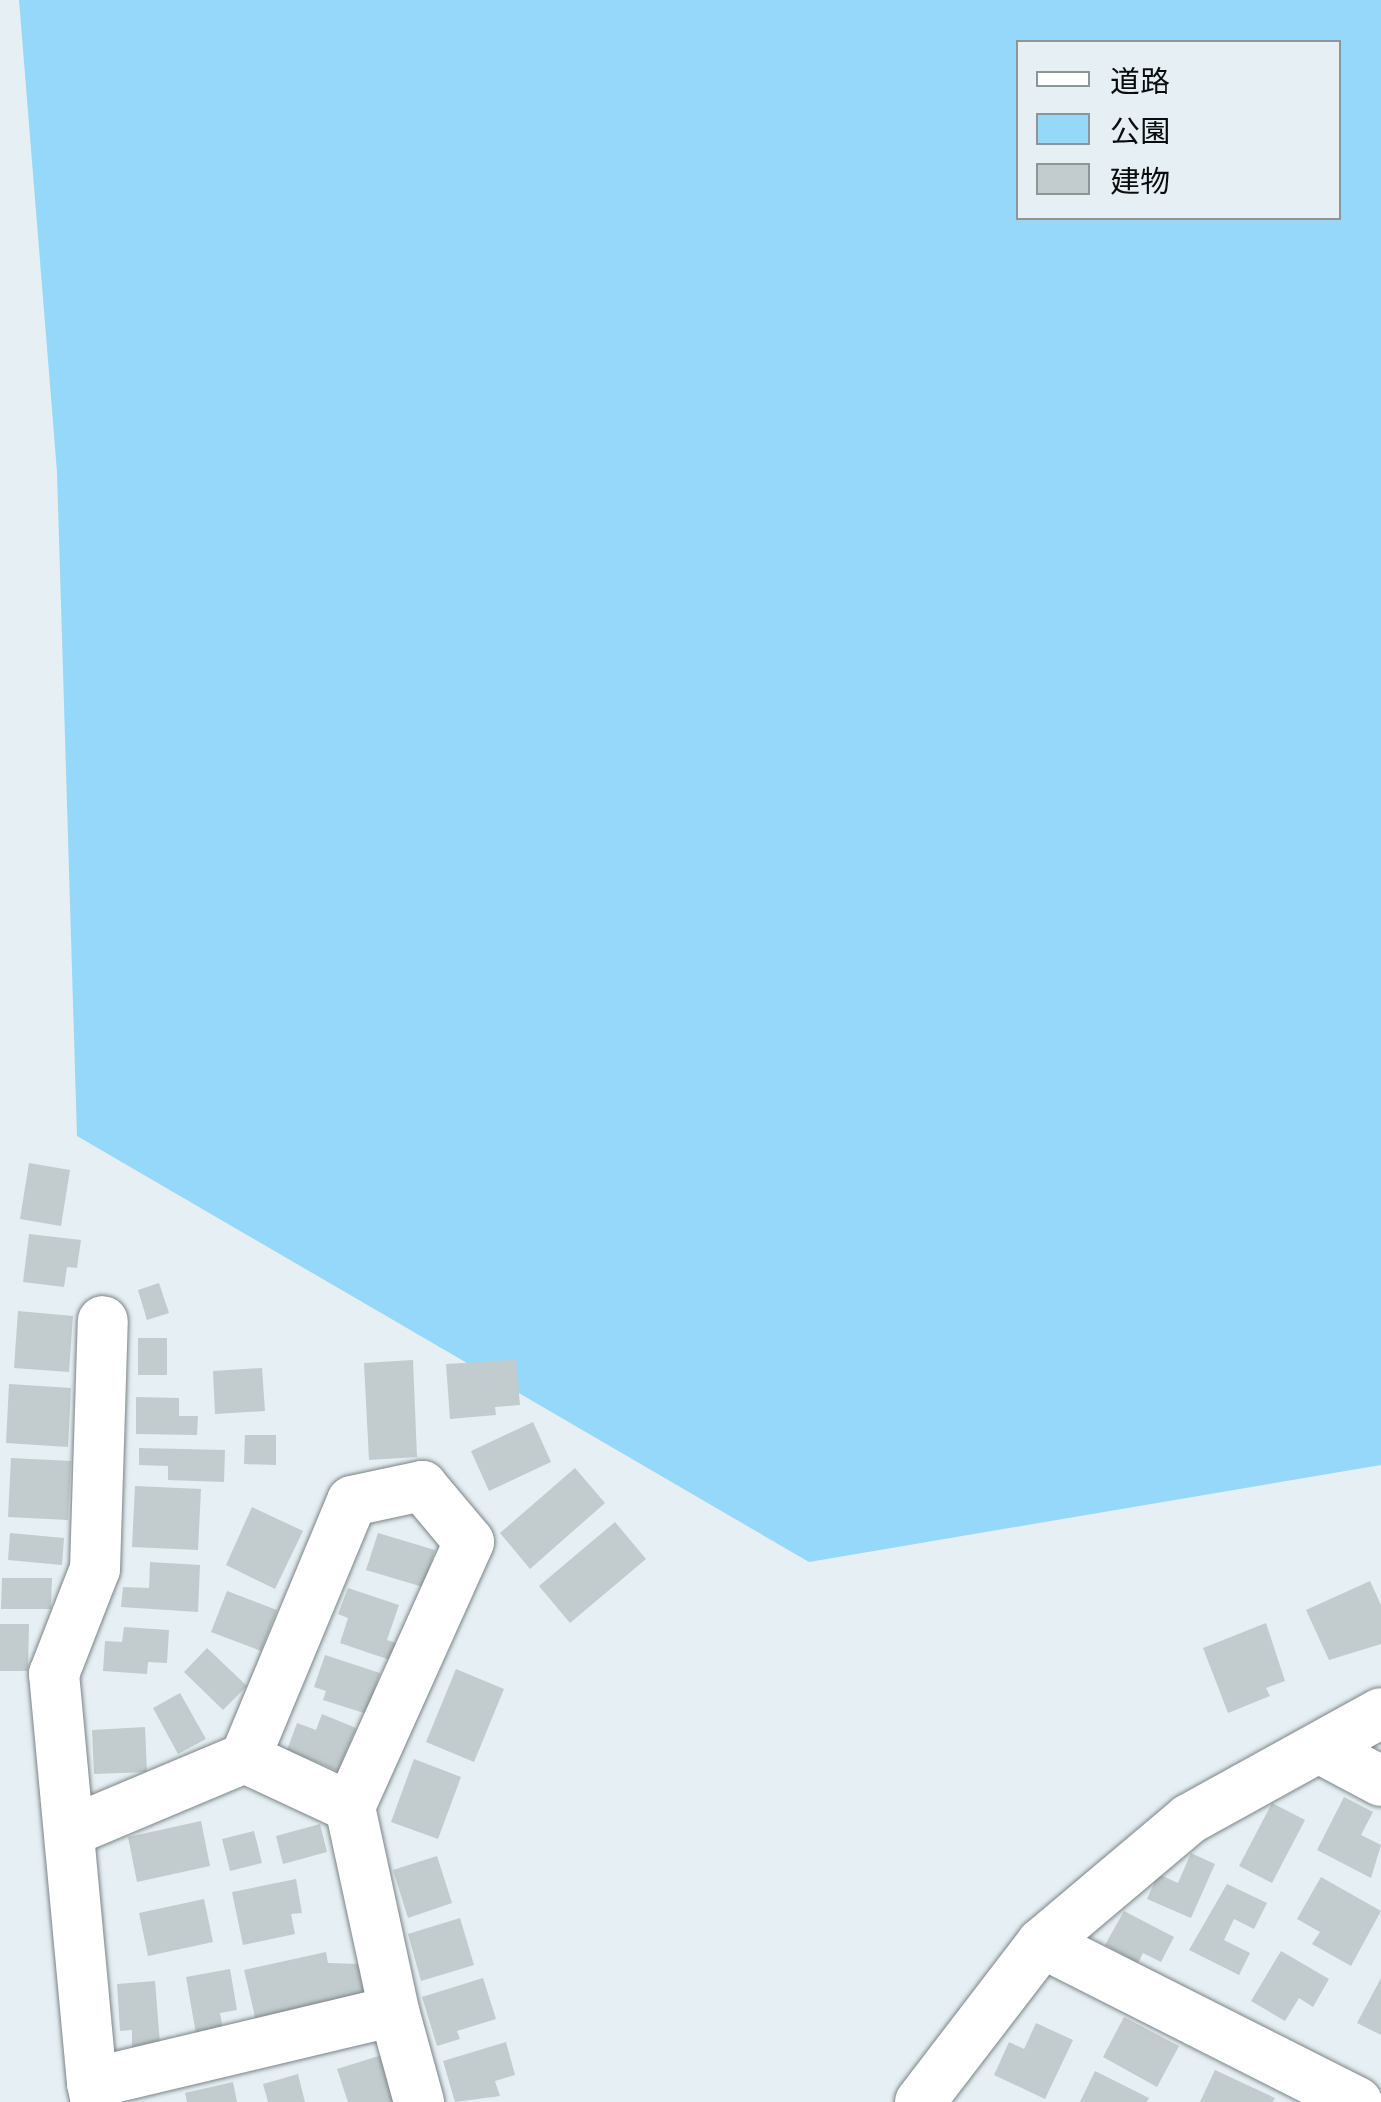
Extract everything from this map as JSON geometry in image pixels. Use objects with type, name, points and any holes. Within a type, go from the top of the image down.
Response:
[{"type":"street","points":[[103,1321],[95,1569],[54,1674],[94,2092],[394,2011]]},
{"type":"street","points":[[72,1831],[245,1758],[352,1500],[422,1486],[469,1542],[350,1807],[394,2011],[419,2102]]},
{"type":"street","points":[[920,2102],[1042,1943],[1189,1819],[1381,1713]]},
{"type":"street","points":[[1321,1749],[1381,1781]]},
{"type":"street","points":[[245,1758],[350,1807]]},
{"type":"street","points":[[1042,1943],[1358,2102]]},
{"type":"green space","points":[[19,0],[1381,0],[1381,1465],[809,1562],[77,1136],[57,472]]},
{"type":"building","points":[[29,1163],[70,1170],[61,1226],[20,1219]]},
{"type":"building","points":[[29,1234],[81,1240],[77,1268],[67,1267],[64,1287],[23,1282]]},
{"type":"building","points":[[159,1283],[169,1313],[147,1320],[138,1290]]},
{"type":"building","points":[[18,1311],[73,1316],[69,1372],[14,1368]]},
{"type":"building","points":[[138,1338],[167,1338],[167,1375],[138,1375]]},
{"type":"building","points":[[413,1360],[417,1457],[369,1460],[364,1363]]},
{"type":"building","points":[[516,1360],[520,1405],[495,1407],[496,1415],[450,1419],[446,1364]]},
{"type":"building","points":[[262,1368],[265,1411],[215,1414],[213,1371]]},
{"type":"building","points":[[9,1384],[71,1388],[68,1447],[6,1443]]},
{"type":"building","points":[[136,1397],[179,1398],[179,1416],[198,1416],[197,1435],[136,1434]]},
{"type":"building","points":[[533,1422],[551,1462],[489,1491],[471,1451]]},
{"type":"building","points":[[245,1435],[276,1435],[276,1465],[244,1464]]},
{"type":"building","points":[[139,1448],[225,1450],[224,1482],[168,1480],[168,1466],[139,1465]]},
{"type":"building","points":[[11,1458],[71,1461],[68,1520],[8,1517]]},
{"type":"building","points":[[575,1468],[605,1503],[530,1569],[500,1533]]},
{"type":"building","points":[[135,1486],[201,1489],[198,1550],[132,1547]]},
{"type":"building","points":[[252,1507],[303,1531],[275,1589],[226,1565]]},
{"type":"building","points":[[615,1522],[646,1559],[570,1623],[539,1586]]},
{"type":"building","points":[[10,1533],[64,1538],[62,1565],[8,1560]]},
{"type":"building","points":[[378,1533],[435,1550],[423,1587],[366,1570]]},
{"type":"building","points":[[150,1562],[200,1565],[198,1612],[121,1607],[123,1587],[149,1588]]},
{"type":"building","points":[[2,1578],[52,1578],[51,1609],[1,1609]]},
{"type":"building","points":[[1370,1581],[1381,1605],[1381,1644],[1329,1660],[1306,1610]]},
{"type":"building","points":[[348,1588],[399,1605],[387,1640],[396,1643],[390,1660],[340,1643],[348,1618],[338,1614]]},
{"type":"building","points":[[227,1591],[277,1610],[261,1651],[211,1632]]},
{"type":"building","points":[[1266,1623],[1285,1681],[1266,1688],[1270,1696],[1228,1713],[1203,1648]]},
{"type":"building","points":[[0,1624],[29,1624],[28,1671],[0,1671]]},
{"type":"building","points":[[124,1627],[169,1630],[167,1663],[148,1662],[147,1674],[103,1671],[105,1641],[122,1642]]},
{"type":"building","points":[[207,1648],[247,1686],[223,1710],[184,1672]]},
{"type":"building","points":[[325,1655],[380,1673],[367,1714],[323,1700],[326,1691],[314,1687]]},
{"type":"building","points":[[456,1669],[504,1689],[474,1762],[426,1742]]},
{"type":"building","points":[[180,1693],[206,1739],[178,1754],[153,1708]]},
{"type":"building","points":[[322,1714],[356,1728],[338,1771],[287,1750],[297,1723],[316,1730]]},
{"type":"building","points":[[145,1727],[147,1772],[94,1774],[92,1730]]},
{"type":"building","points":[[414,1759],[461,1777],[438,1839],[391,1822]]},
{"type":"building","points":[[1344,1797],[1373,1812],[1361,1835],[1381,1845],[1371,1878],[1317,1850]]},
{"type":"building","points":[[1272,1803],[1305,1820],[1272,1883],[1239,1866]]},
{"type":"building","points":[[201,1821],[210,1866],[137,1882],[128,1837]]},
{"type":"building","points":[[320,1824],[327,1852],[283,1864],[276,1836]]},
{"type":"building","points":[[254,1831],[262,1863],[230,1871],[222,1839]]},
{"type":"building","points":[[1191,1853],[1215,1864],[1191,1918],[1147,1899],[1158,1874],[1178,1883]]},
{"type":"building","points":[[437,1856],[452,1903],[408,1918],[393,1870]]},
{"type":"building","points":[[1321,1877],[1381,1911],[1351,1966],[1312,1944],[1320,1932],[1297,1919]]},
{"type":"building","points":[[296,1879],[302,1913],[291,1914],[295,1934],[243,1945],[232,1892]]},
{"type":"building","points":[[1227,1884],[1267,1903],[1254,1929],[1234,1919],[1224,1940],[1250,1953],[1239,1975],[1189,1950]]},
{"type":"building","points":[[204,1899],[213,1942],[148,1956],[139,1913]]},
{"type":"building","points":[[1124,1911],[1174,1937],[1161,1962],[1143,1953],[1138,1963],[1105,1945]]},
{"type":"building","points":[[460,1918],[474,1965],[421,1981],[408,1934]]},
{"type":"building","points":[[1281,1951],[1329,1979],[1313,2007],[1299,1998],[1285,2021],[1251,2001]]},
{"type":"building","points":[[326,1952],[328,1963],[358,1964],[365,1996],[256,2021],[244,1970]]},
{"type":"building","points":[[230,1969],[237,2010],[220,2013],[223,2029],[196,2034],[186,1977]]},
{"type":"building","points":[[483,1978],[496,2019],[457,2031],[460,2039],[437,2046],[422,1997]]},
{"type":"building","points":[[1381,1978],[1381,2035],[1357,2023]]},
{"type":"building","points":[[155,1981],[160,2044],[132,2047],[132,2030],[120,2031],[117,1984]]},
{"type":"building","points":[[1124,2017],[1179,2046],[1157,2087],[1103,2057]]},
{"type":"building","points":[[1036,2023],[1073,2040],[1045,2099],[994,2075],[1009,2042],[1024,2049]]},
{"type":"building","points":[[506,2042],[515,2075],[495,2081],[500,2096],[455,2102],[443,2061]]},
{"type":"building","points":[[382,2055],[397,2102],[348,2102],[337,2069]]},
{"type":"building","points":[[1215,2070],[1275,2098],[1273,2102],[1200,2102]]},
{"type":"building","points":[[1095,2071],[1149,2098],[1147,2102],[1080,2102]]},
{"type":"building","points":[[298,2074],[305,2102],[268,2102],[263,2084]]},
{"type":"building","points":[[233,2082],[237,2102],[187,2102],[185,2093]]}]
